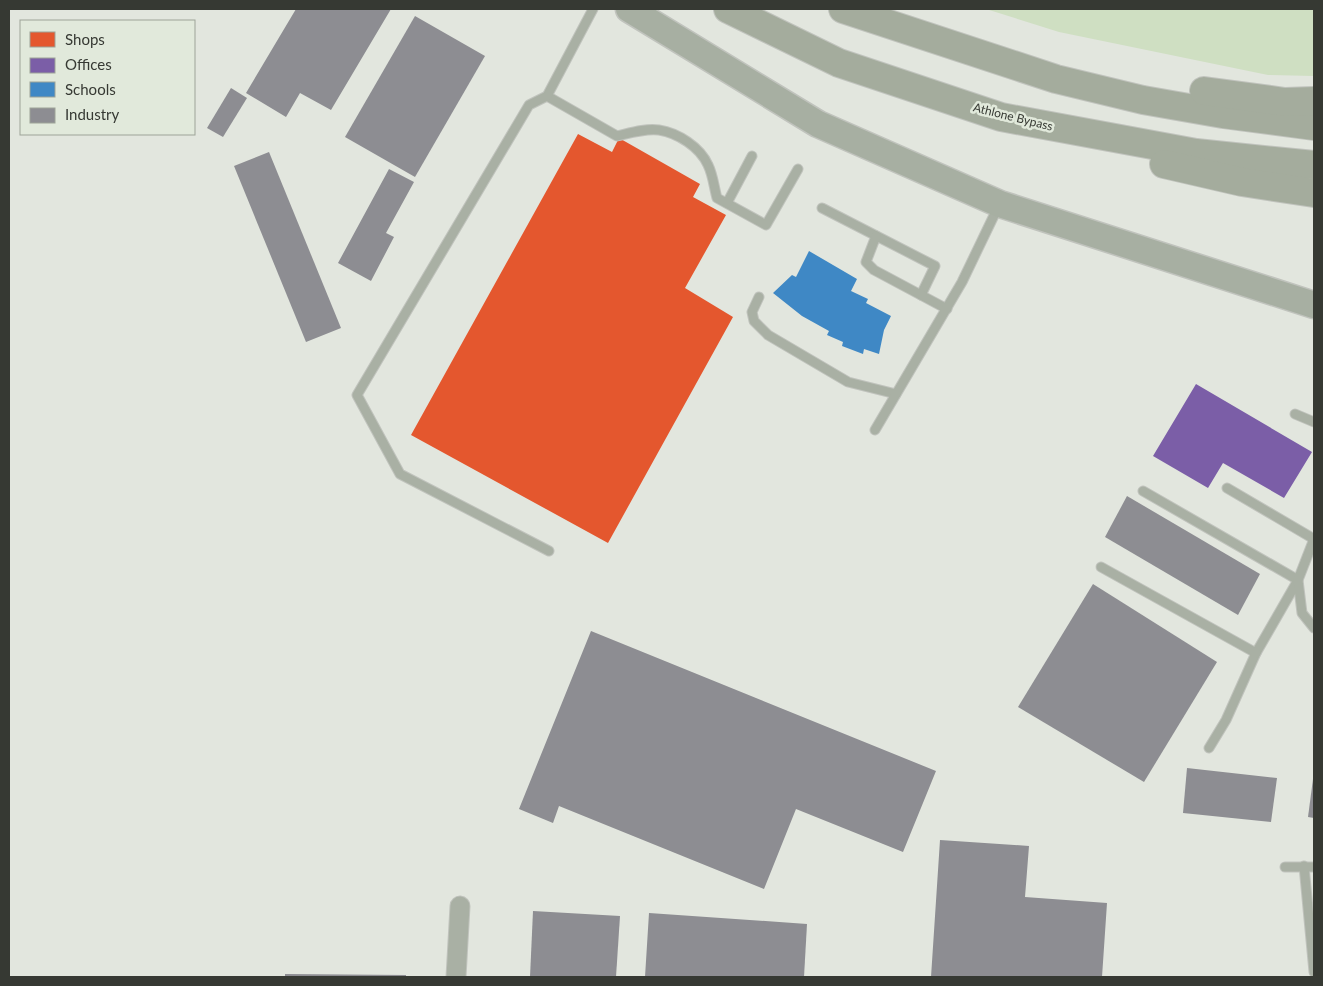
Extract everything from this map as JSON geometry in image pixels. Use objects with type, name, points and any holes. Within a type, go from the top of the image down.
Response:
[{"type":"highway","name":"Athlone Bypass","points":[[728,9],[839,62],[1001,117],[1196,153],[1314,165]]},
{"type":"highway","points":[[843,9],[1056,79],[1144,100],[1223,114],[1314,126]]},
{"type":"highway","points":[[976,52],[1227,95],[1285,102],[1314,101]]},
{"type":"highway","points":[[1001,117],[1100,149],[1242,182],[1314,194]]},
{"type":"street","points":[[629,9],[818,124],[1000,204],[1314,305]]},
{"type":"street","points":[[456,977],[460,906]]},
{"type":"lane","points":[[549,551],[400,474],[357,395],[529,105],[548,96],[593,9]]},
{"type":"lane","points":[[548,96],[617,136],[638,131],[660,130],[683,139],[698,149],[708,164],[717,198],[766,225],[798,169]]},
{"type":"lane","points":[[727,203],[752,156]]},
{"type":"lane","points":[[875,430],[962,282],[1000,204]]},
{"type":"lane","points":[[822,208],[935,266],[921,295]]},
{"type":"lane","points":[[876,236],[866,262],[874,270],[947,309]]},
{"type":"lane","points":[[759,297],[752,312],[754,321],[768,335],[848,382],[896,394]]},
{"type":"lane","points":[[1295,414],[1314,422]]},
{"type":"lane","points":[[1209,748],[1226,720],[1256,653],[1298,580],[1314,539],[1227,488]]},
{"type":"lane","points":[[1143,491],[1298,580]]},
{"type":"lane","points":[[1101,566],[1256,653]]},
{"type":"lane","points":[[1298,580],[1302,613],[1314,628]]},
{"type":"lane","points":[[1285,866],[1314,866]]},
{"type":"lane","points":[[1304,866],[1314,972]]},
{"type":"green space","points":[[986,9],[1314,9],[1314,76],[1268,75],[1059,32]]},
{"type":"building: Shops","points":[[578,134],[612,152],[619,138],[700,184],[693,197],[726,215],[685,288],[733,317],[608,543],[411,435]]},
{"type":"building: Offices","points":[[1196,384],[1312,452],[1284,498],[1223,463],[1208,488],[1153,456]]},
{"type":"building: Schools","points":[[809,251],[857,279],[851,291],[868,299],[866,303],[891,316],[884,330],[879,354],[864,349],[863,354],[842,346],[843,342],[827,335],[829,331],[802,316],[773,293],[792,275],[796,277]]},
{"type":"building: Industry","points":[[296,9],[391,9],[331,110],[300,93],[286,117],[246,93]]},
{"type":"building: Industry","points":[[415,16],[485,56],[415,177],[345,137]]},
{"type":"building: Industry","points":[[231,88],[247,98],[223,137],[207,128]]},
{"type":"building: Industry","points":[[269,152],[341,328],[306,342],[234,166]]},
{"type":"building: Industry","points":[[389,169],[414,182],[386,233],[394,237],[371,281],[338,263]]},
{"type":"building: Industry","points":[[1127,496],[1260,574],[1238,615],[1105,537]]},
{"type":"building: Industry","points":[[1093,584],[1217,662],[1144,782],[1018,707]]},
{"type":"building: Industry","points":[[591,631],[936,771],[903,852],[796,809],[764,889],[559,806],[553,823],[519,809]]},
{"type":"building: Industry","points":[[1187,768],[1277,778],[1271,822],[1183,813]]},
{"type":"building: Industry","points":[[1314,779],[1314,818],[1308,817]]},
{"type":"building: Industry","points":[[940,840],[1029,846],[1025,897],[1107,903],[1102,977],[931,977]]},
{"type":"building: Industry","points":[[533,911],[620,916],[616,977],[530,977]]},
{"type":"building: Industry","points":[[649,913],[807,924],[804,977],[645,977]]},
{"type":"building: Industry","points":[[285,974],[406,975],[406,977],[285,977]]}]
